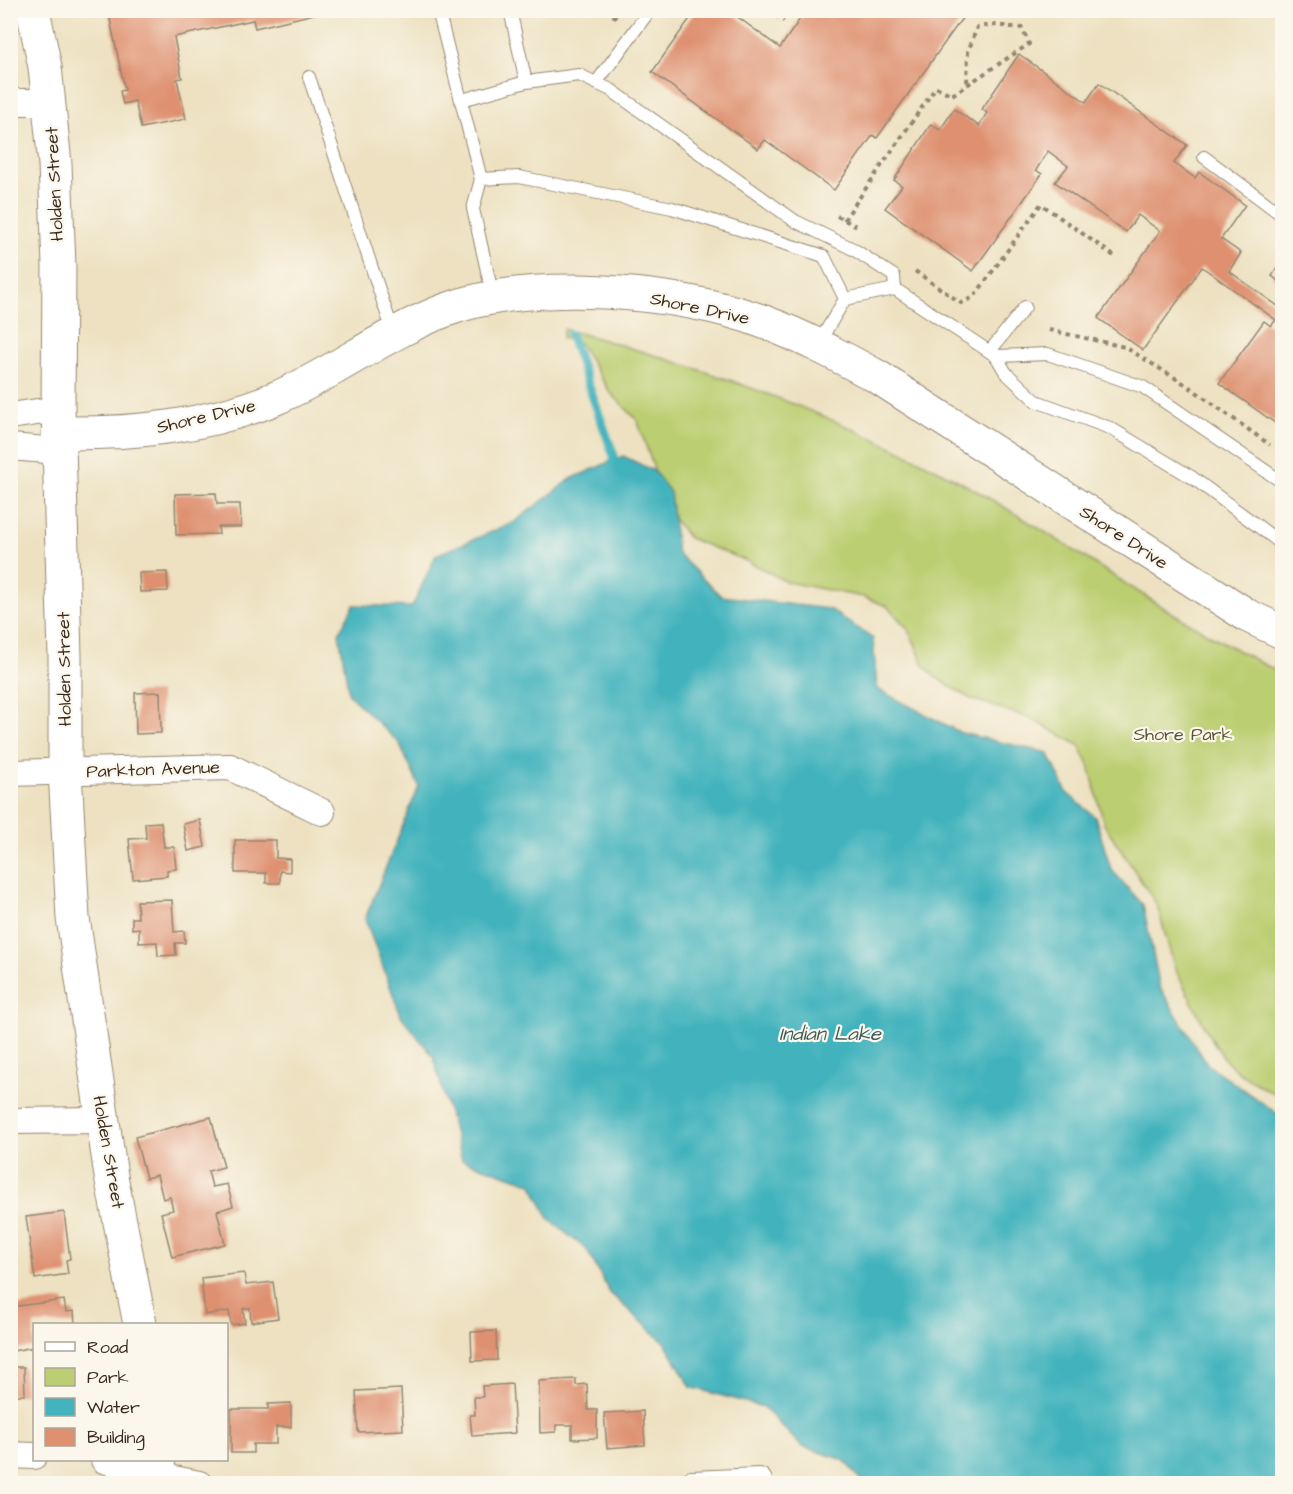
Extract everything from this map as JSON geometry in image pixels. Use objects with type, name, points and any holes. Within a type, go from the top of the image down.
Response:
[{"type":"main road","name":"Holden Street","points":[[33,10],[45,67],[49,102],[59,266],[58,431],[65,656],[65,771],[73,918],[102,1120],[140,1323]]},
{"type":"main road","name":"Shore Drive","points":[[58,431],[118,434],[181,425],[231,414],[277,397],[394,333],[447,309],[493,297],[524,293],[602,293],[681,301],[762,321],[818,344],[878,377],[1248,616],[1282,632]]},
{"type":"street","points":[[10,102],[49,102]]},
{"type":"street","points":[[10,416],[58,431]]},
{"type":"street","points":[[10,447],[58,431]]},
{"type":"street","name":"Parkton Avenue","points":[[10,773],[230,767],[322,812]]},
{"type":"street","points":[[10,1121],[102,1120]]},
{"type":"street","points":[[10,1455],[33,1456]]},
{"type":"street","points":[[108,1461],[199,1484]]},
{"type":"street","points":[[692,1484],[759,1481]]},
{"type":"lane","points":[[438,10],[481,179],[473,209],[493,297]]},
{"type":"lane","points":[[510,10],[526,82]]},
{"type":"lane","points":[[596,83],[650,10]]},
{"type":"lane","points":[[462,100],[526,82],[579,75],[611,90],[795,221],[853,249],[894,276],[895,289]]},
{"type":"lane","points":[[309,77],[394,333]]},
{"type":"lane","points":[[1204,157],[1282,214]]},
{"type":"lane","points":[[481,179],[519,177],[672,208],[824,256],[845,299]]},
{"type":"lane","points":[[818,344],[845,299],[895,289],[993,354],[1006,373],[1036,401],[1110,428],[1193,478],[1282,544]]},
{"type":"lane","points":[[993,354],[1026,307]]},
{"type":"lane","points":[[993,354],[1047,354],[1143,387],[1282,482]]},
{"type":"path","points":[[768,10],[784,21]]},
{"type":"path","points":[[832,238],[936,87],[952,96],[1029,44],[1022,28],[994,25],[977,27],[968,52],[967,84]]},
{"type":"path","points":[[912,269],[961,303],[974,297],[1041,204],[1114,256]]},
{"type":"path","points":[[829,213],[845,218],[858,227]]},
{"type":"green space","name":"Shore Park","points":[[564,329],[661,357],[756,390],[895,448],[992,500],[1178,617],[1282,674],[1282,1096],[1239,1073],[1226,1061],[1209,1035],[1175,969],[1157,905],[1104,824],[1089,765],[1079,745],[1029,718],[969,698],[935,677],[924,665],[909,630],[887,606],[863,597],[787,582],[749,562],[689,538],[670,515],[637,420],[610,392],[579,343],[562,338]]},
{"type":"water","name":"Indian Lake","points":[[623,456],[654,471],[670,492],[677,553],[721,596],[829,609],[873,639],[877,689],[961,733],[1048,753],[1067,793],[1095,817],[1111,869],[1143,905],[1160,988],[1207,1064],[1282,1117],[1282,1483],[863,1483],[844,1460],[801,1446],[763,1407],[691,1387],[666,1344],[610,1293],[587,1250],[550,1220],[531,1183],[462,1160],[433,1056],[401,1016],[365,919],[419,786],[399,743],[349,695],[339,633],[354,605],[412,607],[436,555],[513,523],[571,479]]},
{"type":"building","points":[[108,10],[327,11],[255,28],[253,20],[174,37],[182,78],[177,79],[186,119],[141,128],[135,101],[123,104],[120,91],[125,90]]},
{"type":"building","points":[[696,10],[728,10],[780,48],[806,10],[968,10],[877,138],[873,135],[834,190],[765,140],[758,149],[652,72]]},
{"type":"building","points":[[1019,54],[1086,102],[1099,83],[1187,145],[1174,163],[1195,178],[1199,172],[1245,205],[1221,239],[1241,253],[1229,271],[1282,309],[1282,428],[1219,383],[1264,321],[1271,326],[1276,320],[1202,267],[1143,350],[1098,318],[1160,231],[1138,215],[1126,232],[1055,182],[1068,166],[1048,151],[1036,170],[1042,174],[973,271],[885,208],[902,186],[894,180],[931,124],[940,130],[954,109],[979,126],[987,113],[982,109]]},
{"type":"building","points":[[1282,261],[1282,284],[1272,276]]},
{"type":"building","points":[[216,493],[217,504],[240,504],[241,527],[218,527],[219,534],[176,535],[175,494]]},
{"type":"building","points":[[167,572],[168,591],[140,592],[139,573]]},
{"type":"building","points":[[10,676],[13,676],[14,706],[10,706]]},
{"type":"building","points":[[160,692],[161,733],[136,734],[135,693]]},
{"type":"building","points":[[200,820],[205,847],[188,851],[183,824]]},
{"type":"building","points":[[161,822],[164,847],[174,847],[176,869],[167,870],[167,876],[133,879],[129,839],[146,838],[145,823]]},
{"type":"building","points":[[235,840],[276,840],[276,858],[290,859],[290,872],[280,871],[280,883],[266,883],[266,873],[235,873]]},
{"type":"building","points":[[172,900],[174,932],[184,931],[185,943],[175,943],[176,955],[158,956],[157,942],[139,943],[139,928],[132,929],[132,918],[138,918],[137,901]]},
{"type":"building","points":[[211,1117],[224,1167],[208,1171],[212,1187],[227,1184],[233,1206],[217,1211],[225,1244],[172,1257],[161,1213],[173,1210],[170,1197],[163,1199],[157,1175],[146,1178],[135,1137]]},
{"type":"building","points":[[64,1212],[70,1259],[66,1260],[68,1274],[35,1279],[26,1217]]},
{"type":"building","points":[[244,1273],[246,1285],[273,1282],[278,1318],[251,1322],[250,1308],[243,1309],[245,1323],[231,1325],[229,1311],[205,1315],[201,1278]]},
{"type":"building","points":[[64,1300],[66,1312],[74,1311],[75,1323],[33,1323],[33,1347],[12,1351],[10,1307]]},
{"type":"building","points":[[496,1331],[497,1360],[472,1361],[471,1332]]},
{"type":"building","points":[[10,1367],[24,1367],[25,1395],[10,1395]]},
{"type":"building","points":[[576,1379],[576,1385],[587,1384],[588,1410],[597,1410],[597,1438],[572,1439],[572,1425],[556,1425],[556,1432],[540,1433],[539,1381]]},
{"type":"building","points":[[512,1384],[515,1433],[472,1436],[470,1415],[475,1415],[474,1397],[483,1397],[482,1386]]},
{"type":"building","points":[[401,1389],[403,1430],[358,1432],[356,1391]]},
{"type":"building","points":[[291,1403],[291,1427],[276,1427],[276,1444],[253,1444],[253,1453],[231,1453],[231,1409],[268,1409],[268,1404]]},
{"type":"building","points":[[643,1411],[645,1445],[607,1448],[604,1413]]},
{"type":"waterway","points":[[570,334],[614,456],[614,471]]}]
